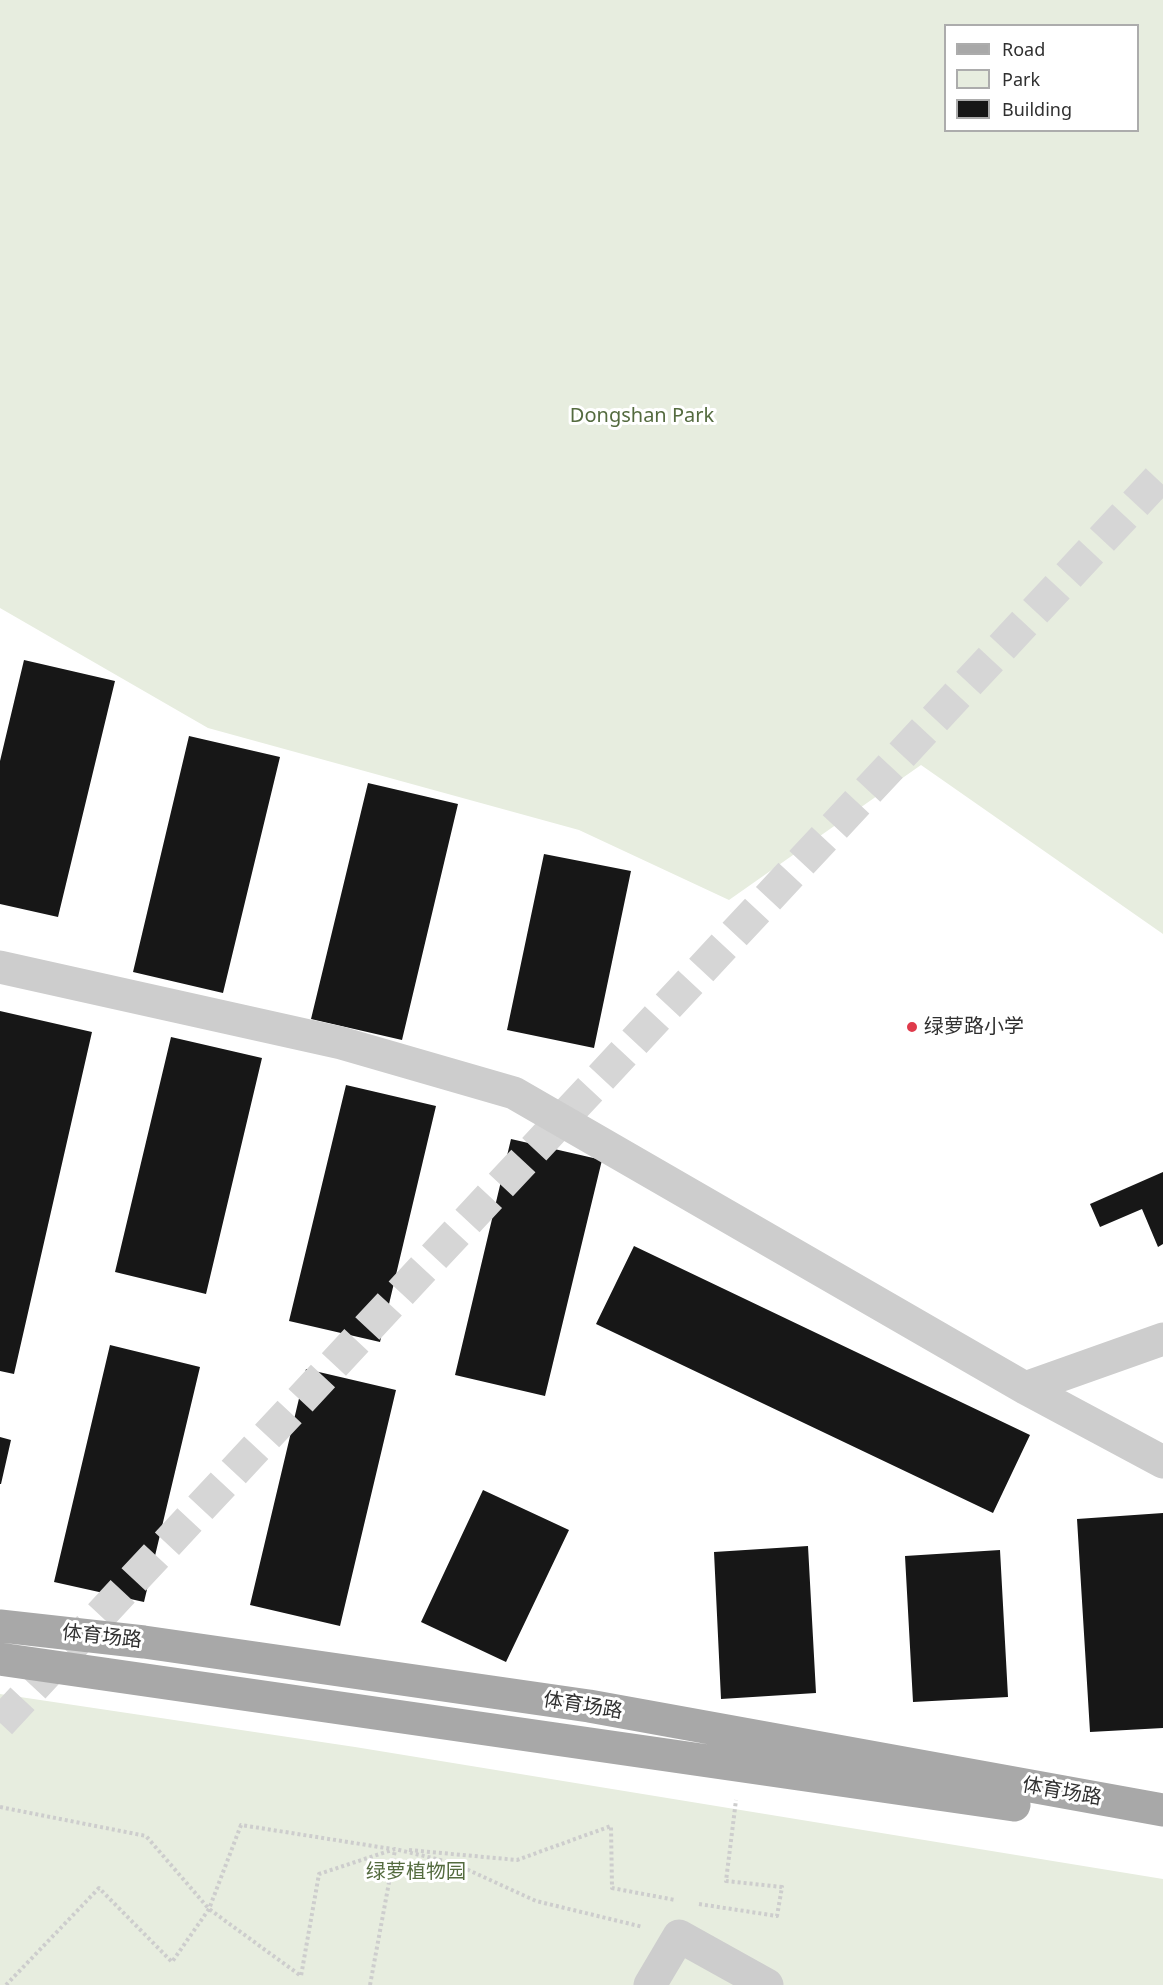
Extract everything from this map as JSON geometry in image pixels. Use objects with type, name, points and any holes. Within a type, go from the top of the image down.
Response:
[{"type":"main road","name":"体育场路","points":[[0,1626],[144,1642],[589,1706],[1163,1810]]},
{"type":"main road","name":"体育场路","points":[[0,1659],[1052,1810],[1163,1833]]},
{"type":"street","points":[[0,967],[341,1044],[514,1093],[1025,1388],[1163,1462]]},
{"type":"street","points":[[1025,1388],[1163,1340]]},
{"type":"street","points":[[650,1985],[679,1936],[767,1985]]},
{"type":"path","points":[[6,1985],[99,1888],[172,1962],[209,1909],[241,1825],[396,1849],[517,1860],[610,1826],[612,1887],[691,1903],[777,1916],[782,1887],[726,1881],[740,1766]]},
{"type":"path","points":[[0,1807],[146,1836],[209,1909],[301,1976],[319,1874],[396,1849],[453,1863],[536,1901],[679,1936],[691,1903]]},
{"type":"path","points":[[370,1985],[396,1849]]},
{"type":"green space","name":"Dongshan Park","points":[[0,0],[1163,0],[1163,934],[921,765],[729,900],[579,830],[208,728],[0,608]]},
{"type":"green space","name":"绿萝植物园","points":[[0,1694],[355,1747],[1163,1879],[1163,1985],[0,1985]]},
{"type":"building","points":[[24,660],[115,681],[58,917],[0,904],[0,761]]},
{"type":"building","points":[[189,736],[280,757],[223,993],[133,972]]},
{"type":"building","points":[[368,783],[458,804],[402,1040],[311,1019]]},
{"type":"building","points":[[544,854],[631,871],[594,1048],[507,1030]]},
{"type":"building","points":[[0,1011],[92,1032],[14,1374],[0,1371]]},
{"type":"building","points":[[171,1037],[262,1058],[206,1294],[115,1272]]},
{"type":"building","points":[[346,1085],[436,1106],[380,1342],[289,1321]]},
{"type":"building","points":[[511,1139],[602,1160],[545,1396],[455,1375]]},
{"type":"building","points":[[1163,1172],[1163,1244],[1158,1247],[1142,1209],[1100,1227],[1090,1204]]},
{"type":"building","points":[[634,1246],[1030,1435],[993,1513],[596,1324]]},
{"type":"building","points":[[110,1345],[200,1367],[144,1602],[54,1582]]},
{"type":"building","points":[[306,1369],[396,1390],[340,1626],[250,1605]]},
{"type":"building","points":[[0,1437],[11,1440],[1,1484],[0,1484]]},
{"type":"building","points":[[483,1490],[569,1530],[506,1662],[421,1622]]},
{"type":"building","points":[[1163,1513],[1163,1728],[1090,1732],[1077,1519]]},
{"type":"building","points":[[808,1546],[816,1693],[721,1699],[714,1552]]},
{"type":"building","points":[[1000,1550],[1008,1697],[913,1702],[905,1556]]},
{"type":"tunnel","points":[[0,1723],[1163,474]]},
{"type":"place","name":"绿萝路小学","points":[[912,1027]]}]
